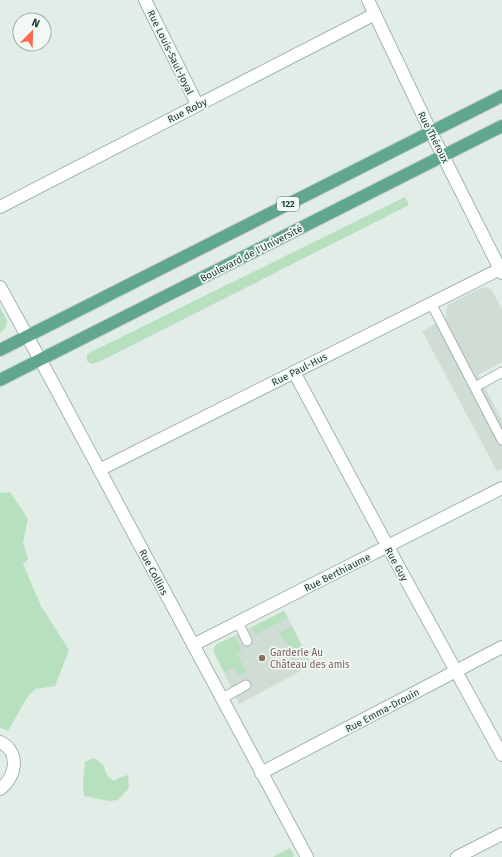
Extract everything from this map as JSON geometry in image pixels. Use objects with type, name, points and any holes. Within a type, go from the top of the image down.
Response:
[{"type":"main road","name":"122","points":[[0,350],[502,96]]},
{"type":"main road","name":"Boulevard de l'Université","points":[[0,380],[502,126]]},
{"type":"street","name":"Rue Louis-Saul-Joyal","points":[[145,0],[197,104]]},
{"type":"street","name":"Rue Théroux","points":[[368,0],[431,132],[501,271]]},
{"type":"street","name":"Rue Roby","points":[[0,207],[197,104],[375,14]]},
{"type":"street","name":"Rue Paul-Hus","points":[[99,470],[431,303],[501,271]]},
{"type":"street","name":"Rue Collins","points":[[0,287],[28,336],[221,699],[307,857]]},
{"type":"street","name":"Rue Guy","points":[[294,372],[502,755]]},
{"type":"street","name":"Rue Berthiaume","points":[[193,645],[502,488]]},
{"type":"street","name":"Rue Emma-Drouin","points":[[261,773],[502,647]]},
{"type":"street","points":[[0,742],[9,750],[13,758],[14,767],[12,776],[7,784],[0,789]]},
{"type":"street","points":[[457,857],[502,834]]},
{"type":"lane","points":[[431,303],[502,440]]},
{"type":"lane","points":[[475,387],[502,372]]},
{"type":"lane","points":[[238,622],[247,641]]},
{"type":"lane","points":[[221,699],[246,685]]},
{"type":"shaded area","points":[[486,287],[491,289],[502,309],[502,362],[478,375],[502,420],[502,469],[497,471],[422,331],[447,317],[446,311],[448,305],[478,289]]},
{"type":"shaded area","name":"Garderie Au Château des amis","points":[[284,611],[312,665],[239,704],[213,650],[217,644]]},
{"type":"green space","points":[[405,197],[409,205],[103,360],[92,364],[87,361],[87,354]]},
{"type":"green space","points":[[0,307],[7,321],[6,327],[0,333]]},
{"type":"green space","points":[[10,492],[28,519],[23,542],[28,559],[23,564],[41,606],[69,650],[55,686],[35,689],[26,699],[8,731],[0,727],[0,493]]},
{"type":"green space","points":[[284,611],[288,618],[255,635],[252,627]]},
{"type":"green space","points":[[292,626],[302,646],[292,652],[287,642],[285,643],[279,633]]},
{"type":"green space","points":[[235,636],[242,651],[237,654],[247,672],[239,676],[234,668],[224,672],[213,650],[217,644]]},
{"type":"green space","points":[[94,758],[103,765],[108,777],[114,781],[128,775],[129,788],[118,800],[109,801],[84,796],[83,784],[85,762]]},
{"type":"green space","points":[[290,848],[294,855],[293,857],[273,857]]},
{"type":"place","name":"Garderie Au Château des amis","points":[[262,658]]}]
